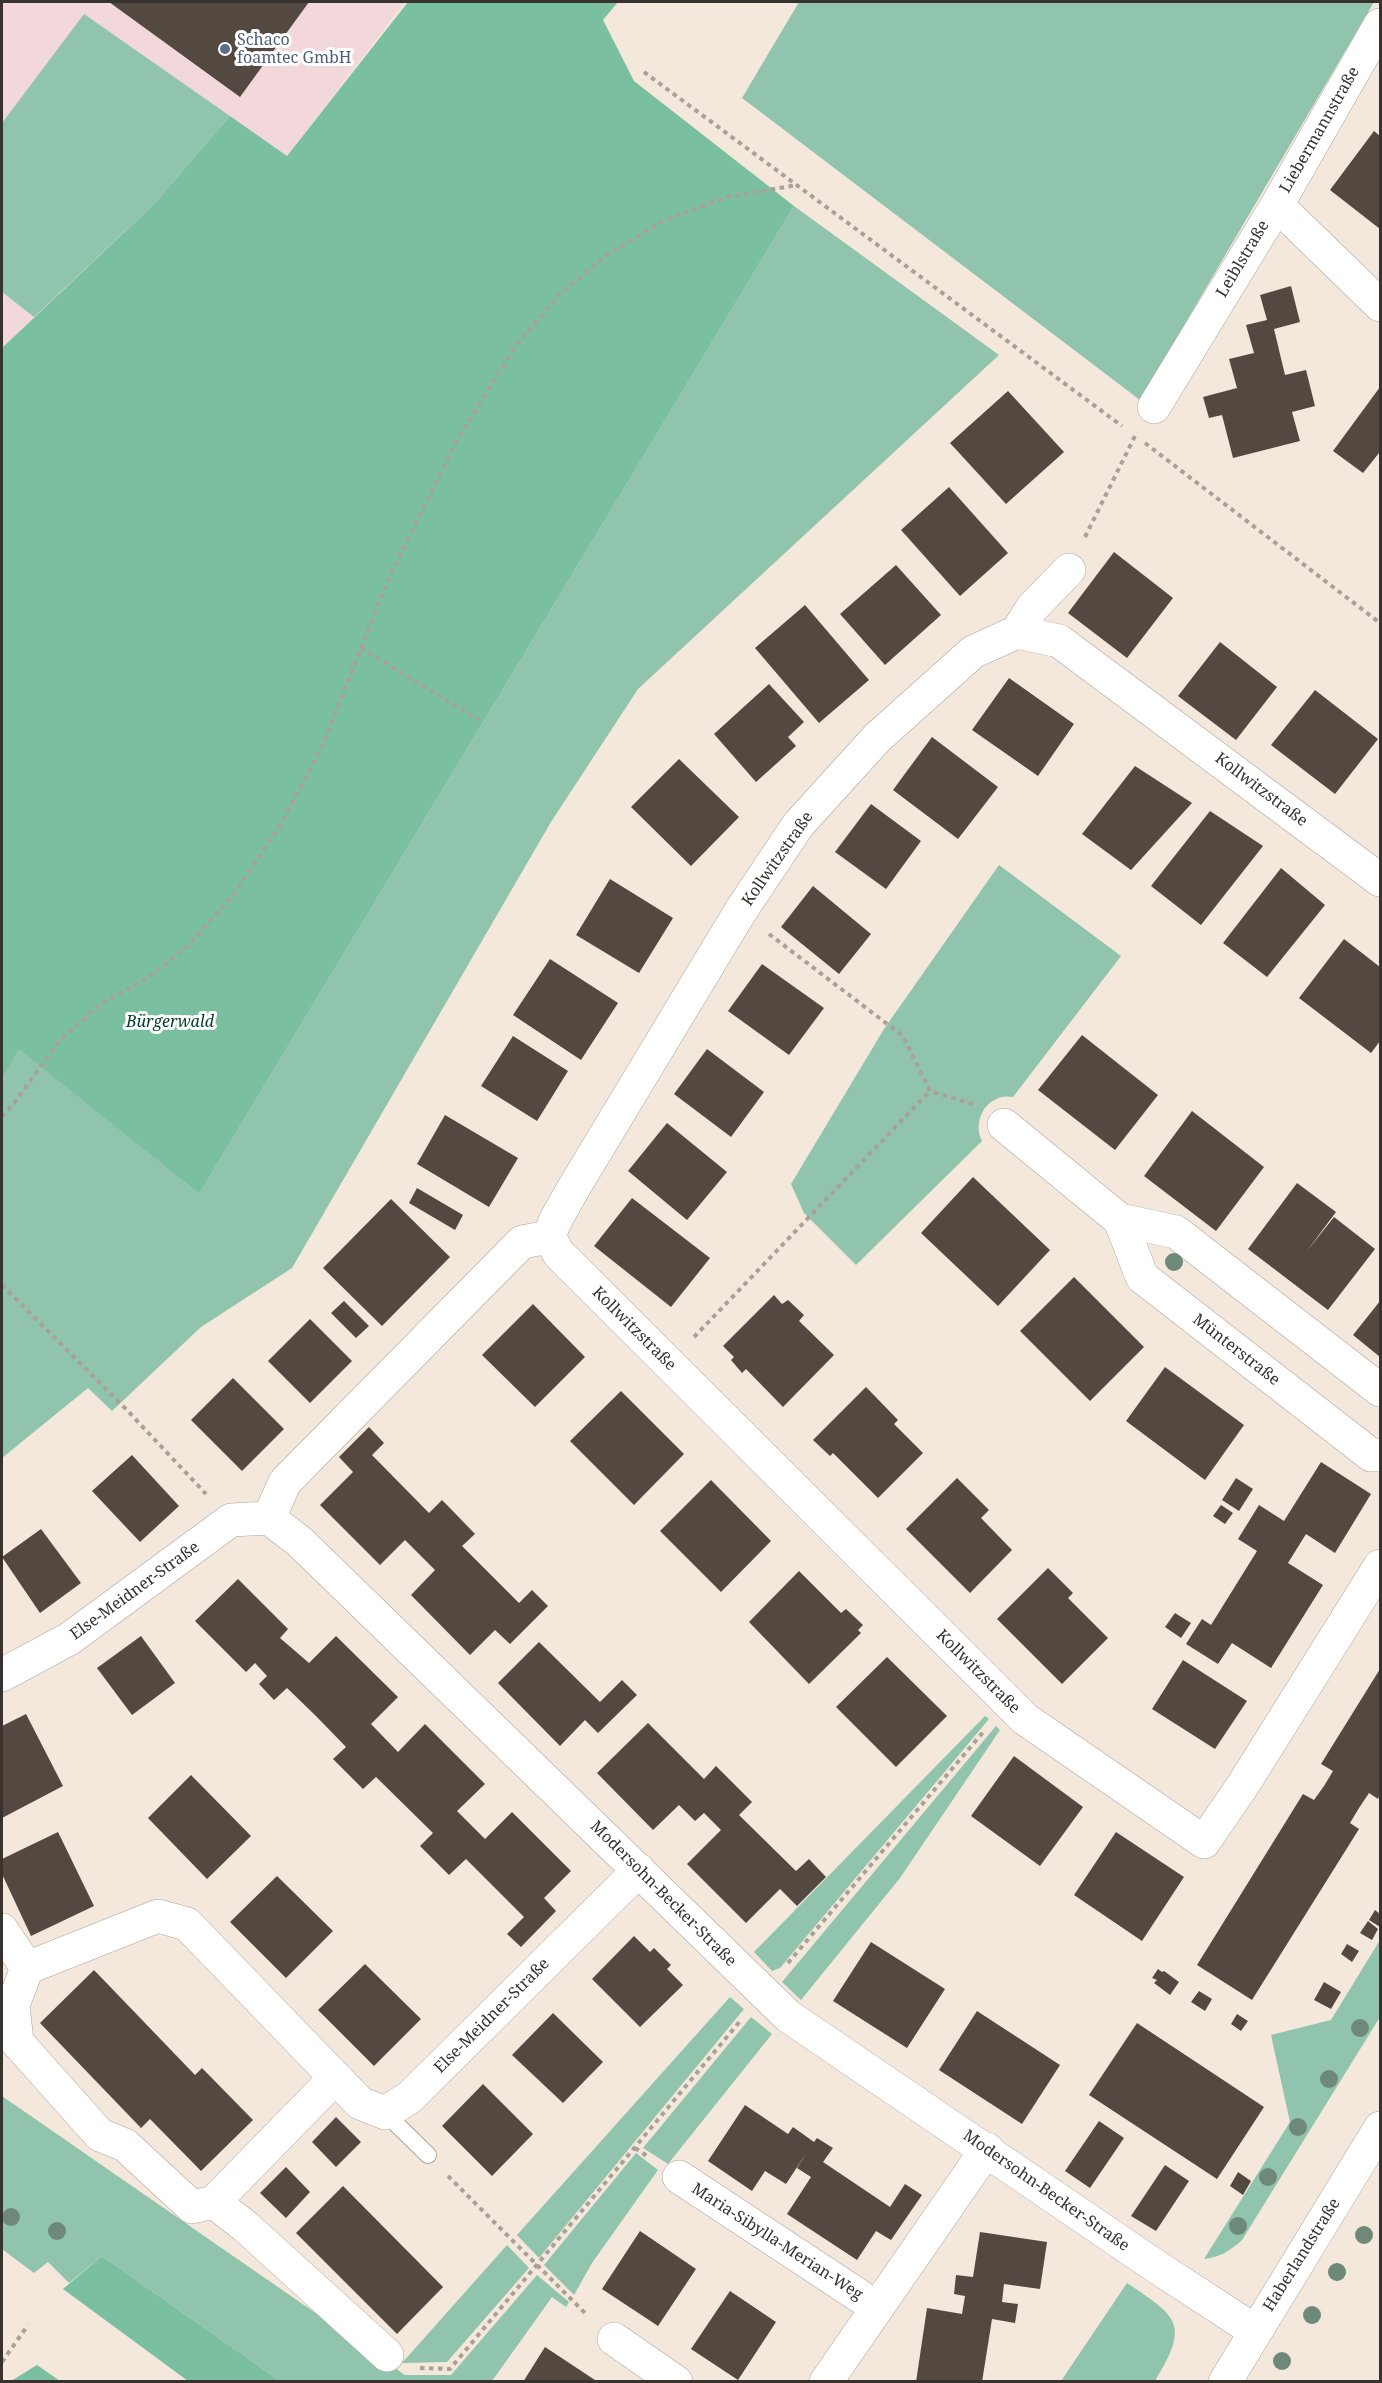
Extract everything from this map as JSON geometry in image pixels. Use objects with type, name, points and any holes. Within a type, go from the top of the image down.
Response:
[{"type":"street","name":"Liebermannstraße","points":[[1277,205],[1380,25]]},
{"type":"street","name":"Leiblstraße","points":[[1154,407],[1277,205],[1380,305]]},
{"type":"street","points":[[1017,632],[1032,608],[1069,570]]},
{"type":"street","name":"Kollwitzstraße","points":[[1380,880],[1059,640],[1017,632],[974,652],[877,738],[798,825],[740,912],[576,1184],[555,1221],[549,1237],[559,1254],[1025,1719],[1204,1842],[1243,1785],[1380,1566]]},
{"type":"street","name":"Münterstraße","points":[[1004,1125],[1120,1220],[1176,1232],[1380,1390]]},
{"type":"street","name":"Münterstraße","points":[[1120,1220],[1142,1277],[1371,1455],[1380,1455]]},
{"type":"street","points":[[231,1520],[269,1518],[285,1482],[522,1242],[549,1237]]},
{"type":"street","name":"Modersohn-Becker-Straße","points":[[269,1518],[300,1542],[788,2016],[1154,2265],[1256,2331]]},
{"type":"street","name":"Else-Meidner-Straße","points":[[2,1675],[69,1640],[231,1520]]},
{"type":"street","name":"Else-Meidner-Straße","points":[[385,2113],[410,2097],[639,1870]]},
{"type":"street","points":[[335,2078],[214,2202],[192,2207],[125,2145],[100,2135],[17,2042],[13,2005],[27,1968],[158,1916],[188,1924],[360,2103],[385,2113]]},
{"type":"street","points":[[2,1929],[27,1968]]},
{"type":"street","name":"Haberlandstraße","points":[[1225,2382],[1380,2128]]},
{"type":"street","name":"Maria-Sibylla-Merian-Weg","points":[[826,2382],[987,2150]]},
{"type":"street","name":"Maria-Sibylla-Merian-Weg","points":[[679,2177],[876,2307]]},
{"type":"street","points":[[214,2202],[246,2227],[387,2355]]},
{"type":"street","points":[[614,2339],[676,2382]]},
{"type":"lane","points":[[385,2113],[428,2155]]},
{"type":"path","points":[[645,72],[1125,429]]},
{"type":"path","points":[[2,1117],[60,1040],[100,1004],[149,977],[189,945],[234,894],[281,824],[322,747],[388,580],[459,437],[516,345],[561,293],[607,255],[663,221],[727,197],[797,185]]},
{"type":"path","points":[[1069,570],[1116,470],[1154,407]]},
{"type":"path","points":[[1135,436],[1380,622]]},
{"type":"path","points":[[361,648],[479,720]]},
{"type":"path","points":[[740,912],[903,1035],[930,1091],[982,1107],[1004,1125]]},
{"type":"path","points":[[668,1364],[930,1091]]},
{"type":"path","points":[[2,1285],[124,1407],[231,1520]]},
{"type":"path","points":[[387,2355],[404,2368],[450,2369],[763,1992],[1008,1702]]},
{"type":"path","points":[[428,2155],[565,2295]]},
{"type":"path","points":[[2,2362],[28,2325]]},
{"type":"shaded area","points":[[2,2],[405,2],[287,156],[84,14],[2,123]]},
{"type":"shaded area","points":[[2,292],[34,317],[2,348]]},
{"type":"green space","name":"Bürgerwald","points":[[408,2],[618,2],[603,20],[634,81],[794,206],[199,1194],[19,1049],[2,1080],[2,348],[154,204],[230,116],[287,156]]},
{"type":"green space","points":[[799,2],[1374,2],[1140,400],[742,98]]},
{"type":"green space","points":[[84,14],[230,116],[154,204],[34,317],[2,292],[2,123]]},
{"type":"green space","points":[[794,206],[999,355],[638,689],[551,822],[292,1268],[201,1327],[112,1411],[88,1388],[2,1458],[2,1080],[19,1048],[199,1194]]},
{"type":"green space","points":[[999,865],[1121,956],[1013,1097],[996,1099],[984,1109],[979,1124],[982,1141],[856,1265],[804,1213],[791,1184],[884,1029]]},
{"type":"green space","points":[[985,1716],[989,1719],[780,1968],[772,1971],[754,1952]]},
{"type":"green space","points":[[996,1726],[1000,1730],[900,1878],[801,2000],[782,1982]]},
{"type":"green space","points":[[1380,1940],[1380,2017],[1242,2240],[1224,2253],[1204,2259],[1290,2122],[1271,2035],[1331,2020]]},
{"type":"green space","points":[[730,1997],[744,2009],[539,2258],[517,2235]]},
{"type":"green space","points":[[751,2017],[772,2034],[668,2164],[643,2148]]},
{"type":"green space","points":[[2,2096],[405,2375],[451,2375],[537,2275],[569,2302],[566,2307],[552,2297],[492,2381],[280,2381],[102,2256],[69,2283],[48,2262],[34,2273],[2,2249]]},
{"type":"green space","points":[[636,2153],[658,2170],[592,2263],[574,2295],[544,2265]]},
{"type":"green space","points":[[507,2245],[529,2268],[447,2362],[402,2363]]},
{"type":"green space","points":[[102,2256],[280,2381],[188,2381],[63,2289]]},
{"type":"green space","points":[[1127,2283],[1158,2305],[1168,2314],[1173,2323],[1175,2334],[1173,2346],[1155,2381],[1061,2381]]},
{"type":"green space","points":[[37,2365],[60,2381],[11,2381]]},
{"type":"building","name":"Schaco foamtec GmbH","points":[[109,2],[309,2],[240,97]]},
{"type":"building","points":[[1374,131],[1380,136],[1380,229],[1330,190]]},
{"type":"building","points":[[1291,286],[1300,322],[1274,329],[1285,375],[1306,370],[1315,406],[1292,412],[1300,441],[1233,458],[1222,415],[1209,418],[1203,397],[1237,388],[1229,359],[1254,353],[1246,325],[1267,320],[1260,295]]},
{"type":"building","points":[[1380,387],[1380,455],[1379,453],[1363,473],[1333,451]]},
{"type":"building","points":[[1008,391],[1064,452],[1006,504],[950,443]]},
{"type":"building","points":[[949,487],[1008,553],[960,596],[901,530]]},
{"type":"building","points":[[1114,552],[1173,598],[1127,658],[1068,613]]},
{"type":"building","points":[[896,565],[941,615],[885,665],[840,614]]},
{"type":"building","points":[[805,605],[869,680],[819,723],[755,648]]},
{"type":"building","points":[[1220,642],[1277,687],[1236,740],[1178,696]]},
{"type":"building","points":[[1009,678],[1074,724],[1038,776],[972,730]]},
{"type":"building","points":[[769,684],[804,722],[788,737],[796,746],[756,782],[714,734]]},
{"type":"building","points":[[1315,690],[1378,739],[1335,794],[1271,745]]},
{"type":"building","points":[[932,737],[998,787],[958,839],[893,790]]},
{"type":"building","points":[[679,759],[739,817],[691,866],[631,807]]},
{"type":"building","points":[[1135,766],[1192,803],[1131,870],[1082,834]]},
{"type":"building","points":[[871,804],[921,841],[886,889],[835,852]]},
{"type":"building","points":[[1210,811],[1263,846],[1201,925],[1151,886]]},
{"type":"building","points":[[1281,868],[1325,905],[1267,977],[1223,943]]},
{"type":"building","points":[[610,879],[673,918],[639,973],[576,935]]},
{"type":"building","points":[[813,886],[871,934],[839,974],[781,927]]},
{"type":"building","points":[[1344,939],[1380,967],[1380,1041],[1371,1053],[1299,998]]},
{"type":"building","points":[[550,959],[618,1003],[581,1060],[513,1015]]},
{"type":"building","points":[[762,964],[824,1008],[789,1055],[728,1011]]},
{"type":"building","points":[[1082,1035],[1158,1095],[1115,1150],[1038,1090]]},
{"type":"building","points":[[513,1036],[568,1071],[537,1121],[481,1086]]},
{"type":"building","points":[[707,1049],[764,1092],[731,1137],[674,1094]]},
{"type":"building","points":[[1192,1111],[1264,1167],[1216,1231],[1144,1176]]},
{"type":"building","points":[[445,1115],[518,1158],[489,1207],[417,1164]]},
{"type":"building","points":[[667,1123],[727,1172],[687,1220],[628,1171]]},
{"type":"building","points":[[973,1177],[1050,1250],[998,1306],[921,1233]]},
{"type":"building","points":[[1297,1183],[1336,1212],[1307,1251],[1334,1217],[1375,1249],[1328,1310],[1248,1249]]},
{"type":"building","points":[[417,1188],[463,1215],[455,1230],[409,1203]]},
{"type":"building","points":[[632,1198],[710,1258],[671,1307],[594,1246]]},
{"type":"building","points":[[391,1199],[450,1257],[382,1326],[323,1268]]},
{"type":"building","points":[[1074,1277],[1144,1347],[1090,1401],[1020,1331]]},
{"type":"building","points":[[774,1295],[782,1304],[788,1300],[804,1315],[799,1321],[834,1355],[783,1407],[746,1369],[742,1373],[731,1360],[734,1357],[723,1346]]},
{"type":"building","points":[[344,1301],[369,1326],[356,1338],[331,1313]]},
{"type":"building","points":[[1380,1301],[1380,1357],[1353,1335]]},
{"type":"building","points":[[533,1304],[585,1357],[535,1407],[482,1355]]},
{"type":"building","points":[[310,1319],[352,1361],[310,1403],[268,1361]]},
{"type":"building","points":[[1165,1367],[1244,1425],[1205,1480],[1126,1421]]},
{"type":"building","points":[[233,1378],[284,1429],[242,1471],[191,1420]]},
{"type":"building","points":[[866,1387],[898,1420],[894,1424],[923,1453],[878,1498],[833,1453],[830,1456],[813,1440]]},
{"type":"building","points":[[621,1391],[684,1454],[634,1505],[570,1441]]},
{"type":"building","points":[[369,1427],[384,1443],[372,1455],[429,1513],[442,1500],[475,1534],[462,1546],[519,1603],[532,1590],[548,1606],[510,1644],[495,1630],[470,1655],[411,1595],[435,1570],[405,1540],[380,1565],[320,1505],[353,1472],[339,1457]]},
{"type":"building","points":[[132,1455],[179,1506],[140,1542],[92,1491]]},
{"type":"building","points":[[1321,1462],[1371,1494],[1335,1553],[1306,1534],[1288,1563],[1323,1585],[1271,1668],[1232,1643],[1218,1664],[1186,1644],[1202,1619],[1211,1625],[1257,1551],[1238,1539],[1259,1505],[1284,1521]]},
{"type":"building","points":[[957,1478],[989,1510],[981,1518],[1012,1550],[970,1593],[906,1529]]},
{"type":"building","points":[[1236,1478],[1253,1489],[1239,1511],[1222,1500]]},
{"type":"building","points":[[711,1480],[771,1541],[721,1592],[660,1531]]},
{"type":"building","points":[[1221,1505],[1233,1513],[1225,1524],[1213,1516]]},
{"type":"building","points":[[41,1529],[81,1583],[40,1613],[2,1557]]},
{"type":"building","points":[[1048,1568],[1073,1593],[1068,1598],[1108,1638],[1062,1684],[997,1619]]},
{"type":"building","points":[[799,1571],[841,1613],[846,1609],[863,1625],[858,1630],[861,1633],[809,1684],[749,1622]]},
{"type":"building","points":[[238,1579],[288,1629],[280,1638],[309,1663],[336,1636],[398,1697],[371,1724],[398,1752],[425,1724],[485,1784],[457,1811],[485,1839],[512,1812],[571,1871],[544,1898],[556,1911],[521,1947],[507,1934],[524,1917],[466,1859],[449,1875],[420,1846],[433,1833],[376,1777],[363,1789],[333,1759],[346,1747],[316,1716],[287,1688],[274,1700],[259,1684],[267,1676],[255,1663],[246,1672],[195,1621]]},
{"type":"building","points":[[1175,1613],[1191,1623],[1181,1638],[1165,1627]]},
{"type":"building","points":[[141,1636],[175,1683],[132,1715],[97,1668]]},
{"type":"building","points":[[539,1642],[600,1702],[622,1680],[637,1695],[598,1733],[585,1720],[560,1746],[498,1683]]},
{"type":"building","points":[[887,1657],[947,1716],[896,1767],[836,1707]]},
{"type":"building","points":[[1183,1660],[1247,1701],[1215,1749],[1152,1709]]},
{"type":"building","points":[[1380,1669],[1380,1794],[1378,1799],[1369,1793],[1359,1808],[1350,1823],[1359,1829],[1252,2000],[1197,1965],[1303,1794],[1314,1800],[1324,1786],[1333,1771],[1321,1764]]},
{"type":"building","points":[[26,1714],[63,1786],[2,1818],[2,1726]]},
{"type":"building","points":[[648,1723],[704,1779],[716,1766],[752,1802],[739,1815],[796,1871],[809,1859],[826,1877],[797,1906],[780,1889],[746,1923],[687,1864],[721,1830],[704,1813],[695,1821],[679,1805],[653,1830],[597,1773]]},
{"type":"building","points":[[1014,1756],[1083,1807],[1040,1866],[971,1816]]},
{"type":"building","points":[[191,1775],[251,1836],[207,1879],[148,1818]]},
{"type":"building","points":[[58,1832],[94,1906],[31,1936],[2,1874],[2,1859]]},
{"type":"building","points":[[1116,1832],[1184,1877],[1142,1941],[1074,1895]]},
{"type":"building","points":[[277,1876],[333,1931],[286,1978],[230,1922]]},
{"type":"building","points":[[1375,1910],[1380,1914],[1380,1927],[1369,1920]]},
{"type":"building","points":[[1368,1921],[1378,1929],[1372,1940],[1360,1933]]},
{"type":"building","points":[[634,1936],[650,1952],[654,1948],[671,1965],[667,1969],[683,1985],[640,2027],[592,1979]]},
{"type":"building","points":[[871,1942],[945,1989],[907,2048],[833,2001]]},
{"type":"building","points":[[1347,1944],[1359,1951],[1352,1962],[1341,1954]]},
{"type":"building","points":[[365,1964],[421,2019],[374,2066],[318,2010]]},
{"type":"building","points":[[1158,1969],[1179,1982],[1170,1995],[1154,1983],[1157,1980],[1152,1978]]},
{"type":"building","points":[[94,1970],[195,2075],[202,2068],[253,2120],[201,2171],[150,2119],[141,2128],[40,2023]]},
{"type":"building","points":[[1324,1982],[1341,1992],[1331,2009],[1314,2000]]},
{"type":"building","points":[[1199,1991],[1212,1999],[1205,2011],[1191,2002]]},
{"type":"building","points":[[977,2011],[1060,2065],[1022,2124],[939,2070]]},
{"type":"building","points":[[553,2013],[603,2062],[563,2103],[512,2055]]},
{"type":"building","points":[[1237,2014],[1248,2021],[1241,2031],[1231,2024]]},
{"type":"building","points":[[1137,2023],[1264,2107],[1217,2179],[1089,2095]]},
{"type":"building","points":[[483,2084],[533,2134],[492,2176],[442,2126]]},
{"type":"building","points":[[745,2105],[788,2134],[793,2127],[814,2142],[817,2138],[833,2148],[823,2162],[890,2207],[905,2184],[922,2195],[891,2240],[876,2231],[857,2260],[787,2214],[811,2177],[797,2168],[807,2152],[786,2184],[765,2171],[752,2191],[708,2161]]},
{"type":"building","points":[[336,2117],[361,2142],[336,2167],[312,2142]]},
{"type":"building","points":[[1099,2121],[1124,2138],[1090,2188],[1065,2171]]},
{"type":"building","points":[[1165,2165],[1189,2181],[1156,2231],[1131,2216]]},
{"type":"building","points":[[286,2167],[310,2192],[286,2218],[260,2193]]},
{"type":"building","points":[[1238,2172],[1251,2181],[1243,2195],[1230,2186]]},
{"type":"building","points":[[343,2186],[443,2287],[397,2334],[296,2233]]},
{"type":"building","points":[[640,2231],[696,2269],[658,2326],[602,2289]]},
{"type":"building","points":[[980,2232],[1047,2242],[1040,2289],[1004,2284],[1002,2302],[1018,2304],[1015,2323],[992,2319],[982,2382],[916,2382],[927,2308],[962,2314],[965,2296],[954,2294],[956,2275],[973,2277]]},
{"type":"building","points":[[730,2291],[776,2322],[738,2380],[691,2349]]},
{"type":"building","points":[[545,2347],[598,2382],[523,2382]]},
{"type":"place","name":"Schaco foamtec GmbH","points":[[225,49]]}]
